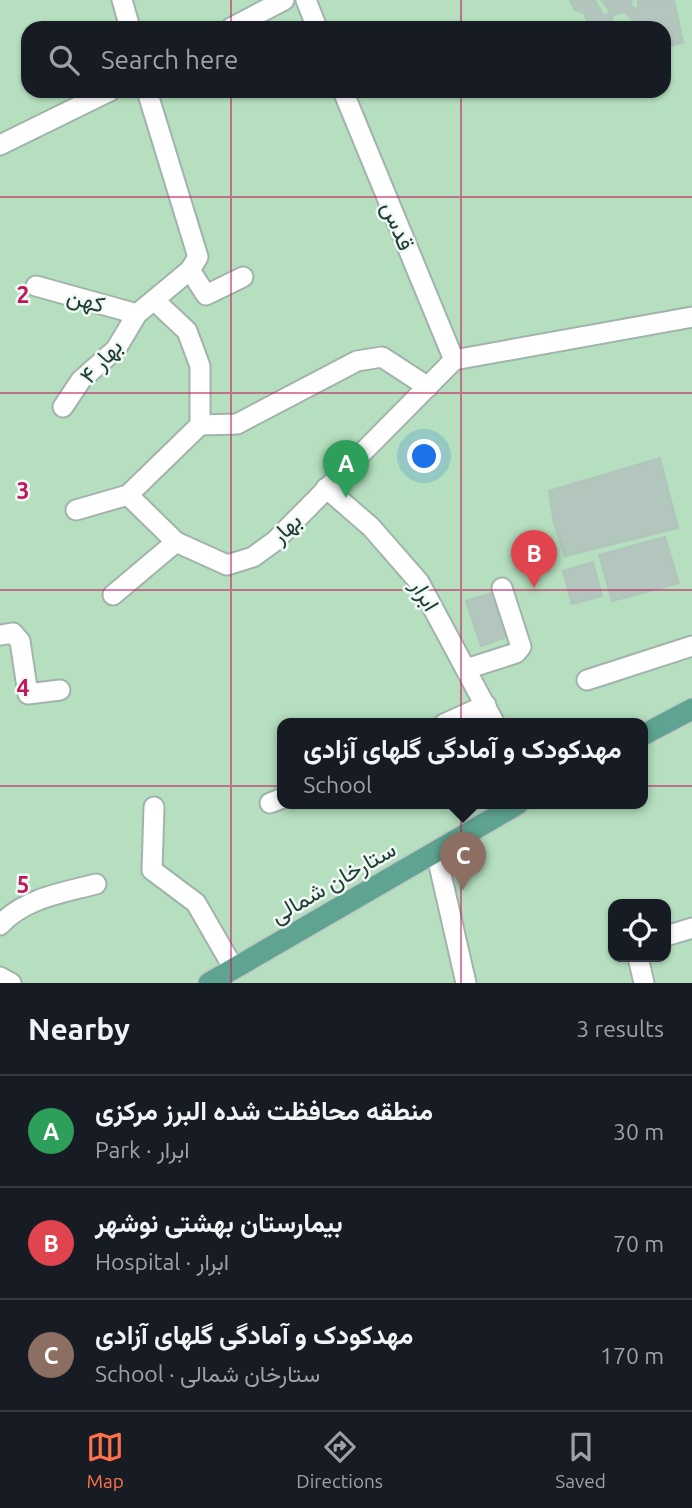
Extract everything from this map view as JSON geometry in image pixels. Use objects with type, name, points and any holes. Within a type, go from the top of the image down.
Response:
[{"type":"main road","points":[[648,733],[692,709]]},
{"type":"main road","name":"ستارخان شمالی","points":[[209,983],[509,809]]},
{"type":"street","points":[[122,0],[128,21]]},
{"type":"street","points":[[244,21],[284,0]]},
{"type":"street","points":[[306,0],[314,21]]},
{"type":"street","points":[[0,145],[96,98]]},
{"type":"street","points":[[136,314],[190,270],[198,257],[149,98]]},
{"type":"street","name":"قدس","points":[[346,98],[454,360]]},
{"type":"street","points":[[190,270],[206,295],[243,277]]},
{"type":"street","name":"کهن","points":[[36,286],[136,314]]},
{"type":"street","points":[[154,300],[187,331],[200,366],[200,425]]},
{"type":"street","name":"بهار ۴","points":[[63,407],[81,380],[116,349],[136,314]]},
{"type":"street","points":[[454,360],[692,317]]},
{"type":"street","points":[[76,510],[128,495],[200,425],[237,424],[357,361],[382,357],[428,387]]},
{"type":"street","name":"بهار","points":[[128,495],[176,542],[227,565],[253,557],[275,541],[454,360]]},
{"type":"street","name":"ابرار","points":[[326,488],[371,527],[419,582],[492,718]]},
{"type":"street","points":[[113,596],[176,542]]},
{"type":"street","points":[[466,670],[516,653],[521,648],[502,588]]},
{"type":"street","points":[[0,635],[13,633],[20,641],[28,694],[60,690]]},
{"type":"street","points":[[587,680],[692,646]]},
{"type":"street","points":[[457,718],[486,705]]},
{"type":"street","points":[[154,807],[152,870],[196,903],[234,969]]},
{"type":"street","points":[[436,852],[466,983]]},
{"type":"street","points":[[0,925],[14,910],[31,902],[96,884]]},
{"type":"street","points":[[671,934],[692,928]]},
{"type":"street","points":[[639,962],[644,983]]},
{"type":"street","points":[[0,977],[11,983]]},
{"type":"green space","points":[[0,0],[692,0],[692,983],[0,983]]},
{"type":"building","points":[[570,0],[595,0],[604,17],[610,11],[601,0],[632,0],[630,6],[638,9],[638,0],[674,0],[683,43],[671,46],[671,21],[633,21],[624,12],[613,15],[612,21],[587,21],[584,13],[575,10]]},
{"type":"building","points":[[660,458],[678,528],[565,556],[554,524],[549,491]]},
{"type":"building","points":[[665,537],[679,583],[612,601],[599,555]]},
{"type":"building","points":[[593,562],[602,596],[572,604],[563,571]]},
{"type":"building","points":[[492,593],[507,637],[481,646],[466,601]]},
{"type":"place","name":"منطقه محافظت شده البرز مرکزی","points":[[346,498]]},
{"type":"place","name":"بیمارستان بهشتی نوشهر","points":[[534,588]]},
{"type":"place","name":"مهدکودک و آمادگی گلهای آزادی","points":[[463,890]]}]
